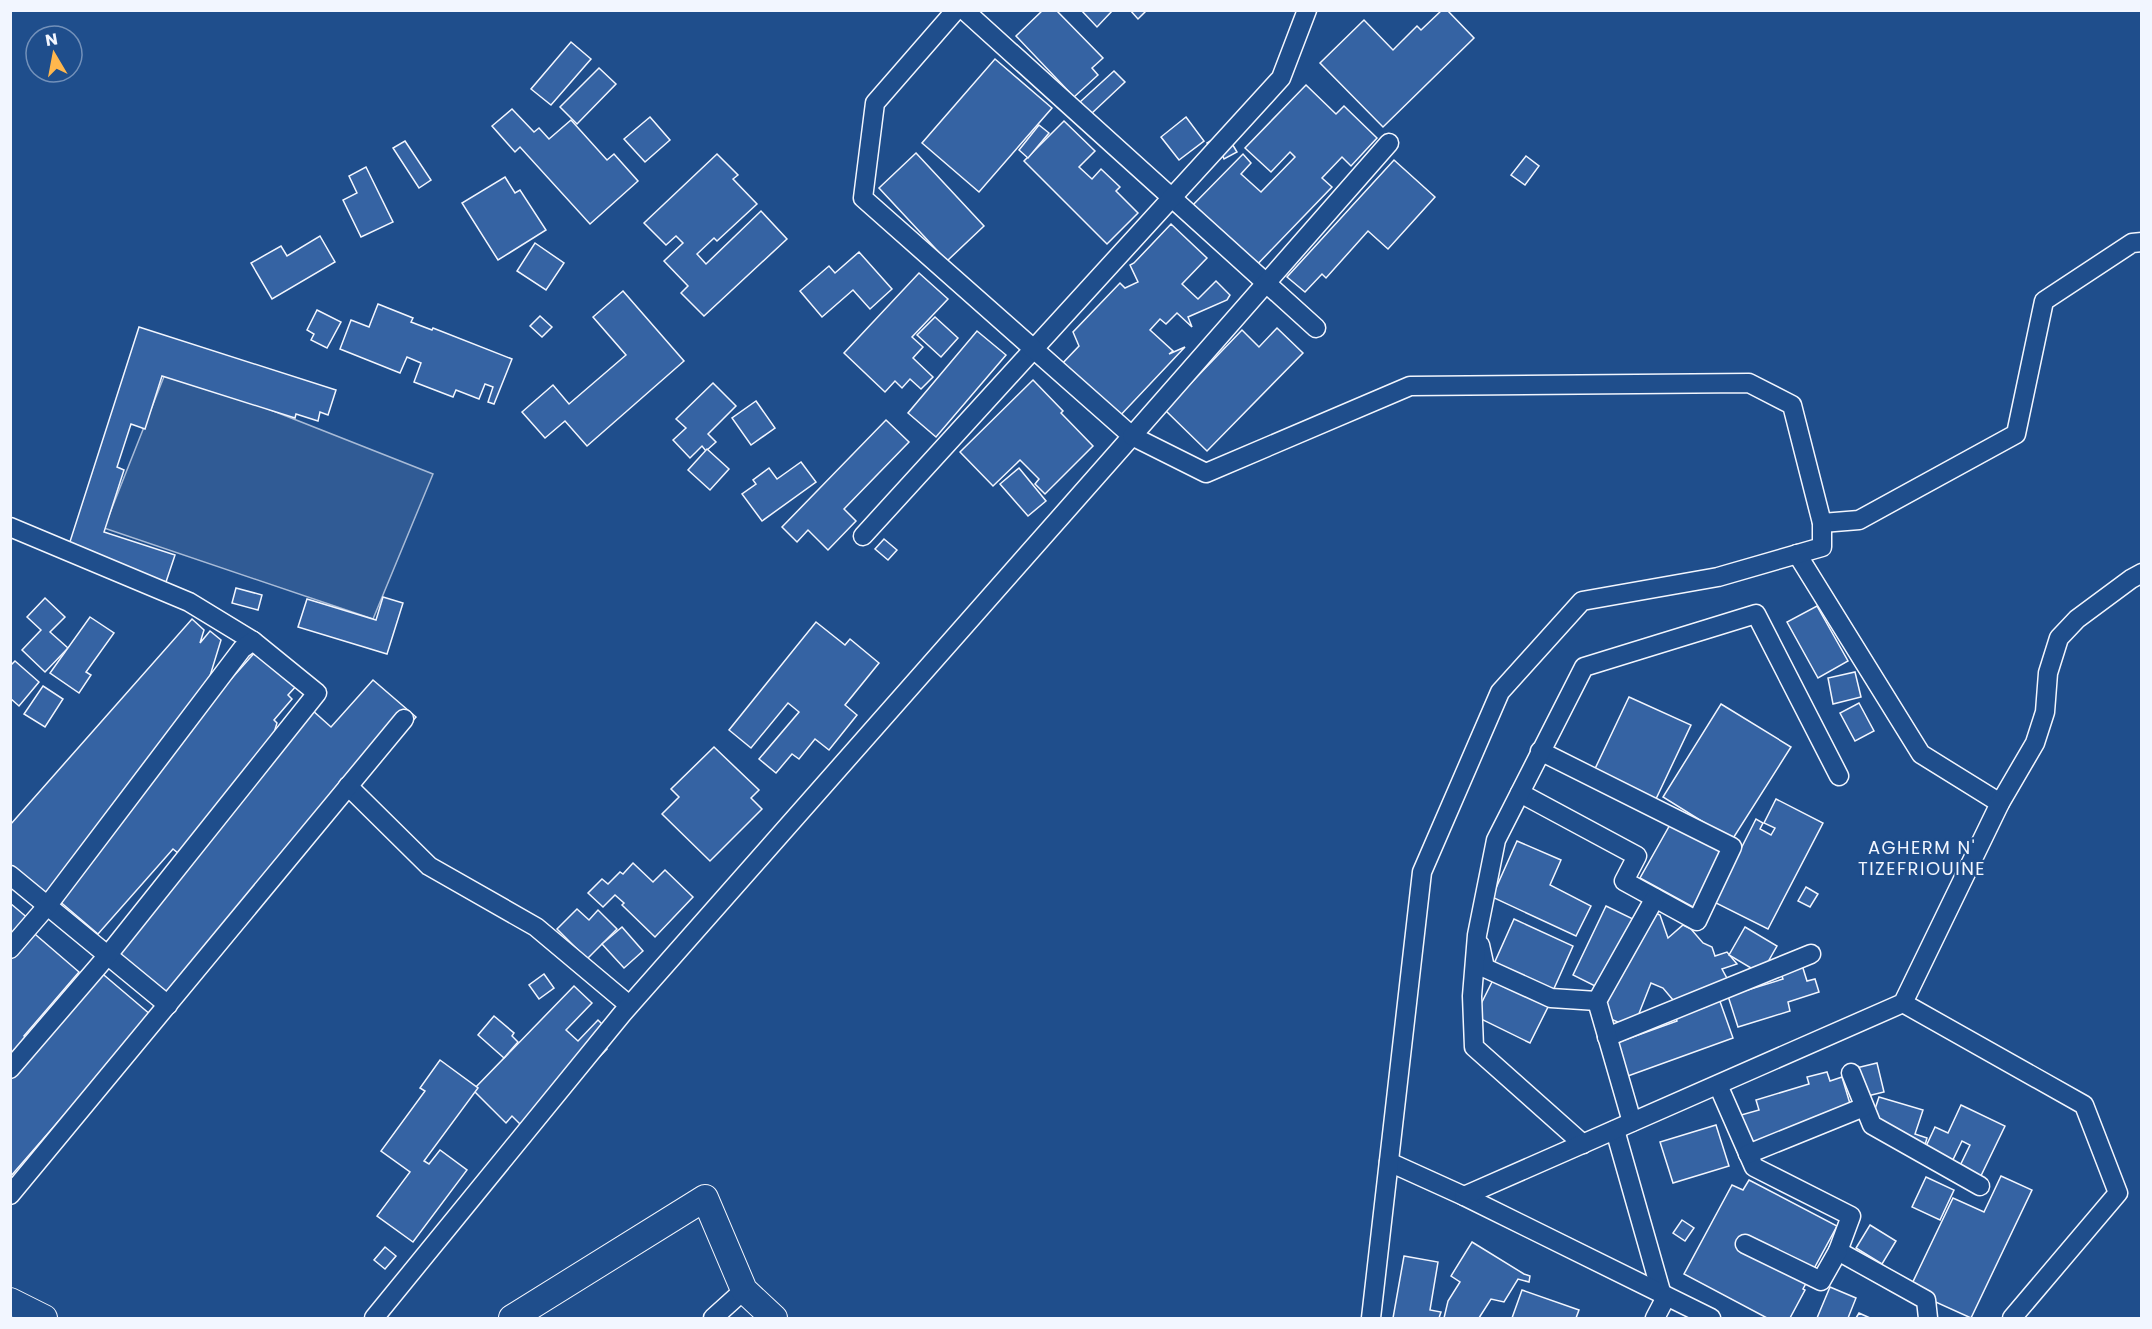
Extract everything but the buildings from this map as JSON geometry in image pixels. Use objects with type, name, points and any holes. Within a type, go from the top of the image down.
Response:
[{"type":"street","points":[[956,10],[875,103],[863,198],[1132,436],[1206,473],[1410,386],[1749,383],[1792,405],[1822,523],[1822,547],[1718,577],[1582,601],[1500,692],[1422,872],[1371,1318]]},
{"type":"street","points":[[964,10],[1316,328]]},
{"type":"street","points":[[863,536],[1281,78],[1307,10]]},
{"type":"street","points":[[374,1318],[629,1005],[1389,143]]},
{"type":"street","points":[[1822,523],[1859,520],[2016,434],[2044,301],[2132,243],[2142,242]]},
{"type":"street","points":[[10,527],[189,602],[253,641],[317,693],[108,955],[10,1069]]},
{"type":"street","points":[[1797,554],[1922,754],[2000,803]]},
{"type":"street","points":[[1464,1196],[1903,1003],[2000,803],[2035,743],[2045,712],[2048,673],[2059,638],[2077,619],[2142,573]]},
{"type":"street","points":[[1583,1144],[1474,1047],[1472,996],[1477,935],[1496,840],[1584,667],[1756,614],[1839,776]]},
{"type":"street","points":[[10,949],[48,905],[242,649],[253,641]]},
{"type":"street","points":[[10,1195],[404,719]]},
{"type":"street","points":[[1520,793],[1637,855],[1624,881],[1697,921],[1732,847],[1540,751]]},
{"type":"street","points":[[348,786],[429,866],[536,927],[629,1005]]},
{"type":"street","points":[[10,875],[168,1005]]},
{"type":"street","points":[[1632,1122],[1597,1001],[1655,898]]},
{"type":"street","points":[[1477,935],[1485,968],[1551,998],[1597,1001]]},
{"type":"street","points":[[1607,1037],[1811,954]]},
{"type":"street","points":[[1903,1003],[2084,1105],[2118,1193],[2012,1318]]},
{"type":"street","points":[[1851,1073],[1872,1125],[1980,1186]]},
{"type":"street","points":[[1718,1085],[1754,1167],[1851,1216],[1838,1251],[1821,1281],[1745,1244]]},
{"type":"street","points":[[1748,1154],[1864,1107]]},
{"type":"street","points":[[1615,1130],[1664,1296],[1655,1318]]},
{"type":"street","points":[[1389,1162],[1464,1196],[1711,1318]]},
{"type":"street","points":[[512,1318],[705,1198],[744,1290],[774,1318]]},
{"type":"street","points":[[1838,1251],[1926,1300],[1928,1318]]},
{"type":"street","points":[[713,1318],[744,1290]]},
{"type":"street","points":[[10,1301],[44,1318]]},
{"type":"shaded area","points":[[167,369],[433,474],[373,619],[104,528]]},
{"type":"district","name":"AGHERM N' TIZEFRIOUINE","points":[[1922,857]]}]
